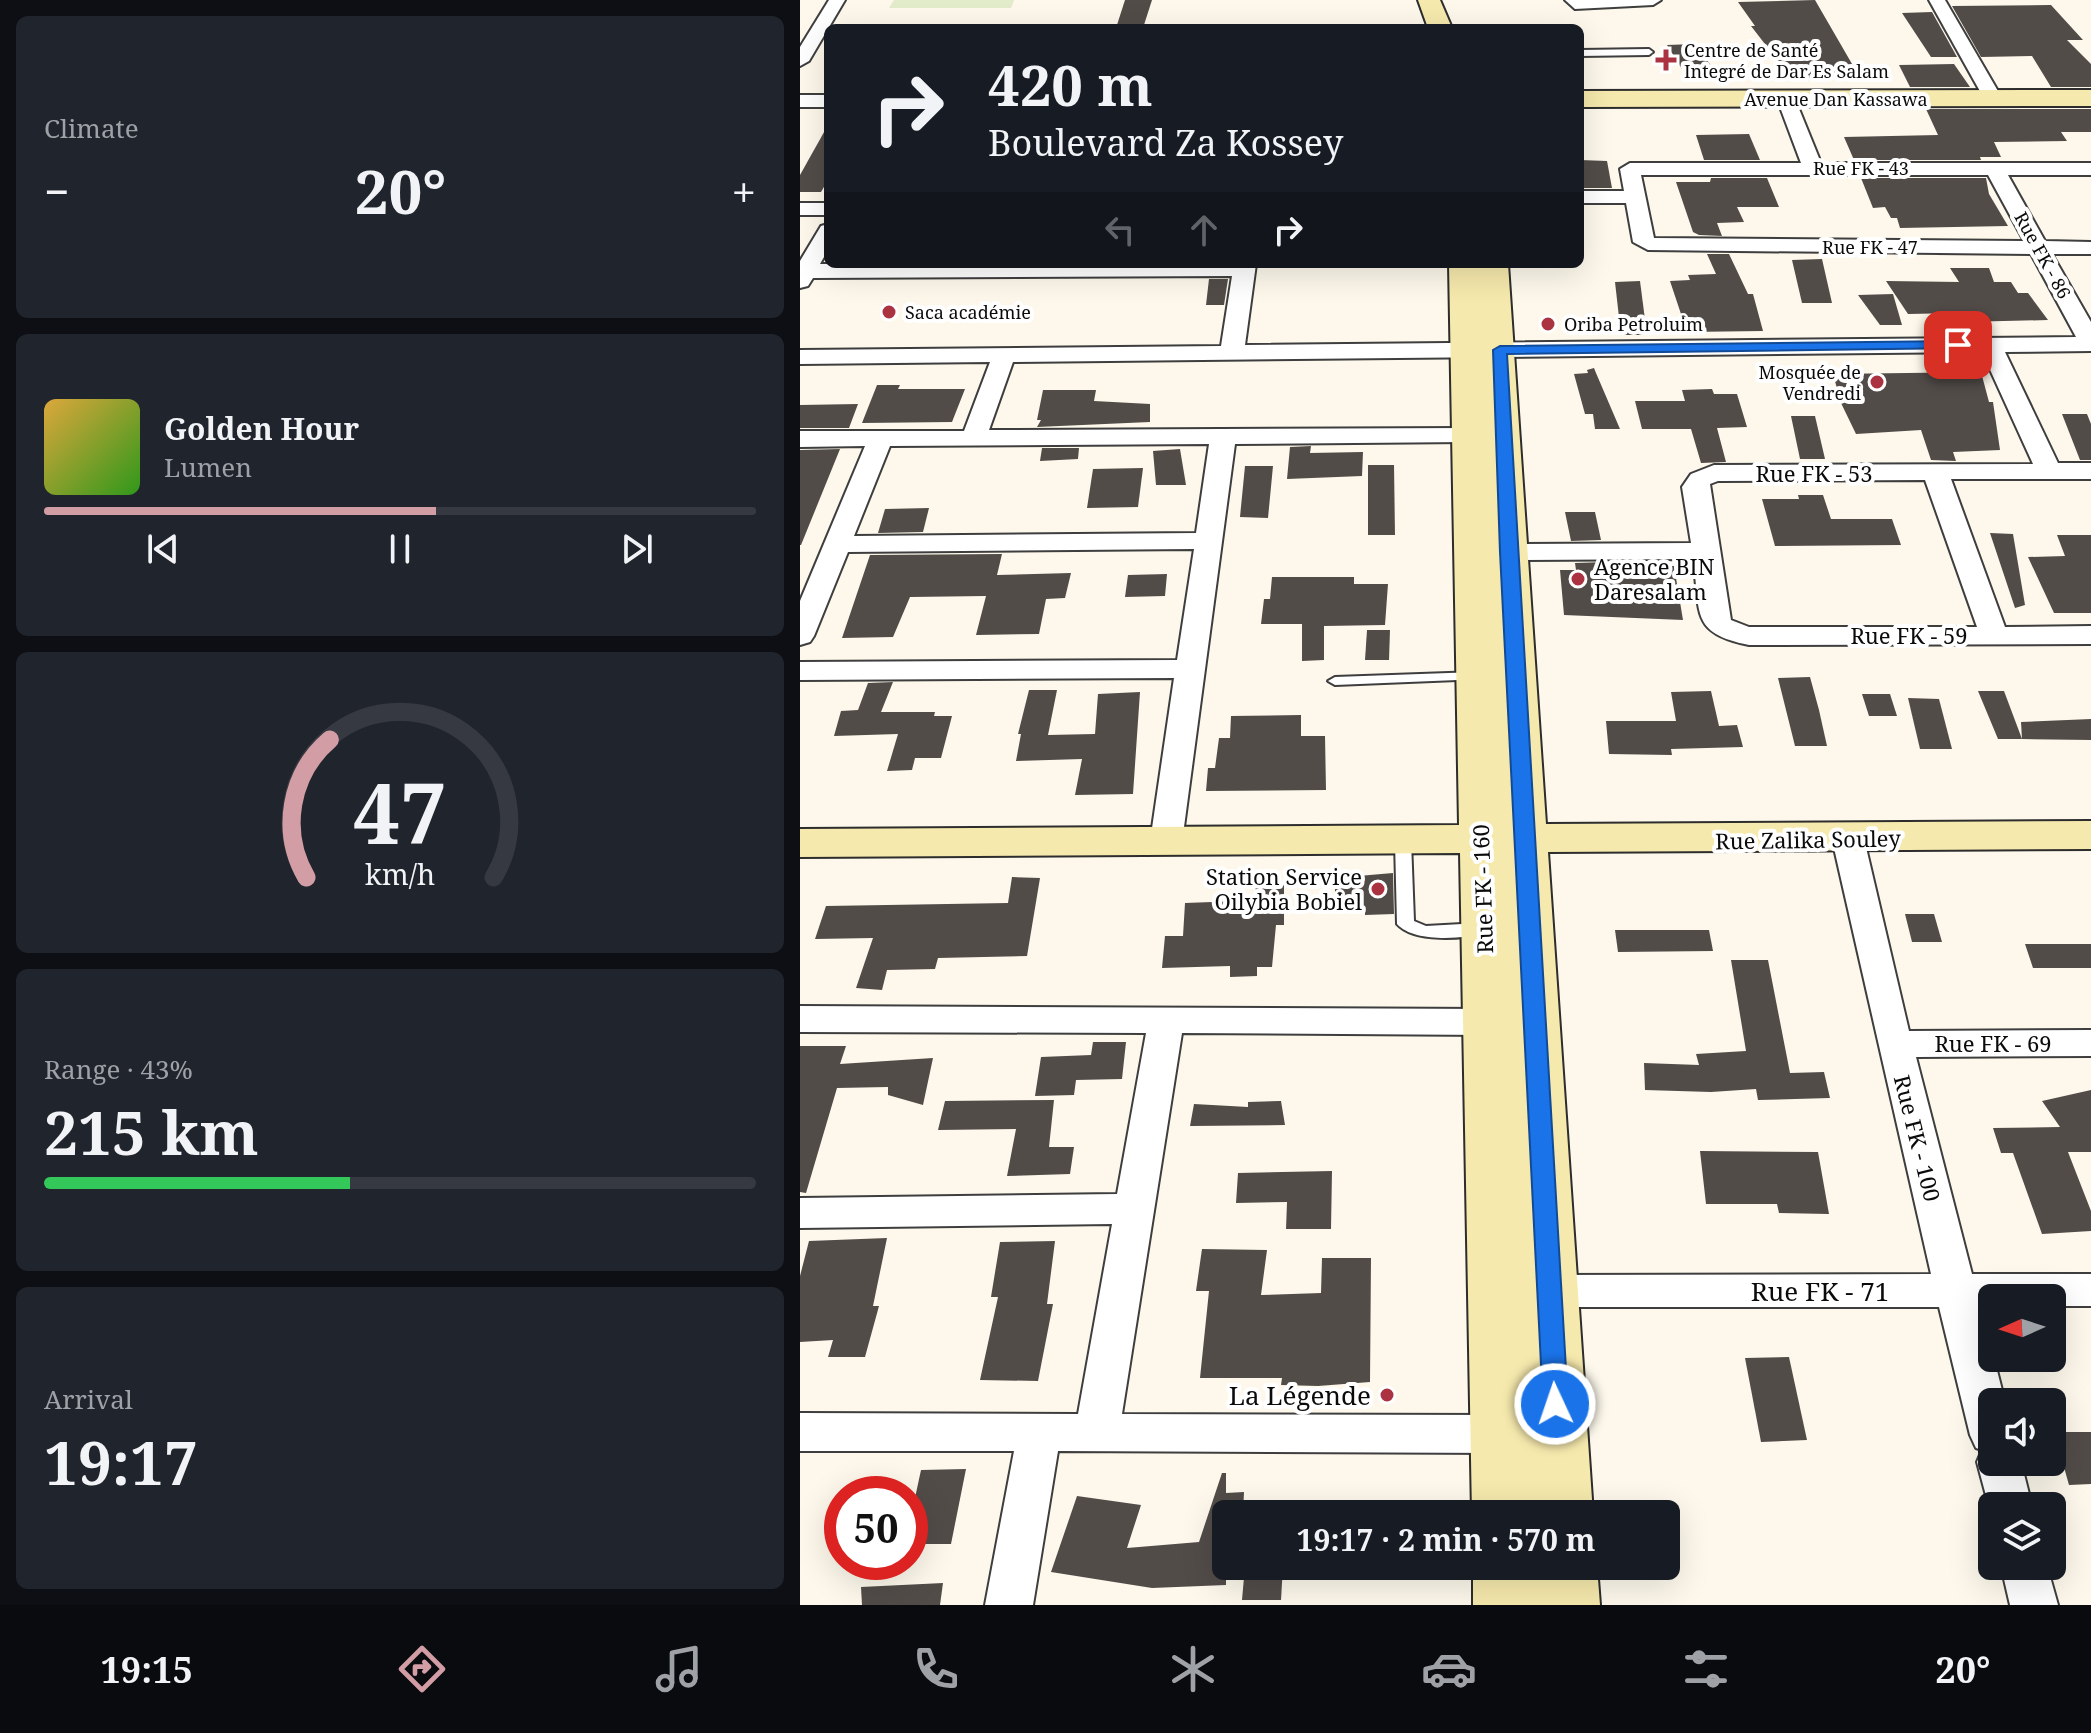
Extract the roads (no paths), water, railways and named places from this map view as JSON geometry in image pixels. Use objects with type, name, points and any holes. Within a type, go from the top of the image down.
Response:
[{"type":"main road","points":[[1429,0],[1438,24]]},
{"type":"main road","points":[[1449,0],[1458,24]]},
{"type":"main road","name":"Avenue Dan Kassawa","points":[[1584,99],[2091,98]]},
{"type":"main road","name":"Rue FK - 160","points":[[1465,268],[1483,350],[1508,552],[1503,841],[1482,929],[1488,1022],[1502,1500]]},
{"type":"main road","name":"Rue FK - 160","points":[[1493,268],[1483,350],[1468,435],[1477,676],[1503,841],[1550,1291],[1561,1500]]},
{"type":"main road","name":"Rue Zalika Souley","points":[[800,843],[1848,839],[2091,835]]},
{"type":"main road","points":[[1505,1580],[1506,1605]]},
{"type":"main road","points":[[1566,1580],[1567,1605]]},
{"type":"street","points":[[1574,2],[1653,0]]},
{"type":"street","points":[[1937,0],[1993,98]]},
{"type":"street","points":[[811,6],[835,3]]},
{"type":"street","points":[[802,54],[835,3]]},
{"type":"street","points":[[1786,99],[1813,168]]},
{"type":"street","points":[[800,101],[824,101]]},
{"type":"street","name":"Rue FK - 86","points":[[1994,168],[2041,248],[2091,344]]},
{"type":"street","name":"Rue FK - 43","points":[[1636,197],[1630,169],[2091,169]]},
{"type":"street","points":[[1584,197],[1636,197]]},
{"type":"street","name":"Rue FK - 47","points":[[1636,197],[1644,242],[1648,244],[2091,248]]},
{"type":"street","points":[[800,209],[824,209]]},
{"type":"street","points":[[824,237],[803,276],[1196,268]]},
{"type":"street","points":[[1232,352],[1245,268]]},
{"type":"street","points":[[1990,344],[2049,471]]},
{"type":"street","points":[[800,357],[2091,344]]},
{"type":"street","points":[[974,438],[1004,355]]},
{"type":"street","points":[[800,439],[1468,435]]},
{"type":"street","points":[[1166,842],[1223,437]]},
{"type":"street","points":[[800,636],[880,439]]},
{"type":"street","name":"Rue FK - 53","points":[[1728,632],[1717,623],[1695,487],[1700,479],[1714,473],[2091,471]]},
{"type":"street","points":[[1935,472],[1994,635]]},
{"type":"street","points":[[838,544],[1207,541]]},
{"type":"street","points":[[1508,552],[1706,551]]},
{"type":"street","name":"Rue FK - 59","points":[[1728,632],[1749,636],[2091,635]]},
{"type":"street","points":[[800,671],[1188,669]]},
{"type":"street","name":"Rue FK - 100","points":[[1848,839],[1894,1044],[1980,1388]]},
{"type":"street","points":[[800,1019],[1488,1022]]},
{"type":"street","points":[[1097,1433],[1166,1020]]},
{"type":"street","name":"Rue FK - 69","points":[[1894,1044],[2091,1043]]},
{"type":"street","points":[[800,1213],[1134,1209]]},
{"type":"street","name":"Rue FK - 71","points":[[1550,1291],[2091,1290]]},
{"type":"street","points":[[800,1432],[1500,1434]]},
{"type":"street","points":[[1009,1605],[1039,1433]]},
{"type":"street","points":[[2028,1580],[2034,1605]]},
{"type":"lane","points":[[1584,53],[1649,52]]},
{"type":"lane","points":[[1335,681],[1477,676]]},
{"type":"lane","points":[[1403,841],[1406,924],[1424,932],[1482,929]]},
{"type":"place","name":"Centre de Santé Integré de Dar Es Salam","points":[[1666,60]]},
{"type":"place","name":"Saca académie","points":[[889,312]]},
{"type":"place","name":"Oriba Petroluim","points":[[1548,324]]},
{"type":"place","name":"Mosquée de Vendredi","points":[[1877,382]]},
{"type":"place","name":"Agence BIN Daresalam","points":[[1578,579]]},
{"type":"place","name":"Station Service Oilybia Bobiel","points":[[1378,889]]},
{"type":"place","name":"La Légende","points":[[1387,1395]]}]
